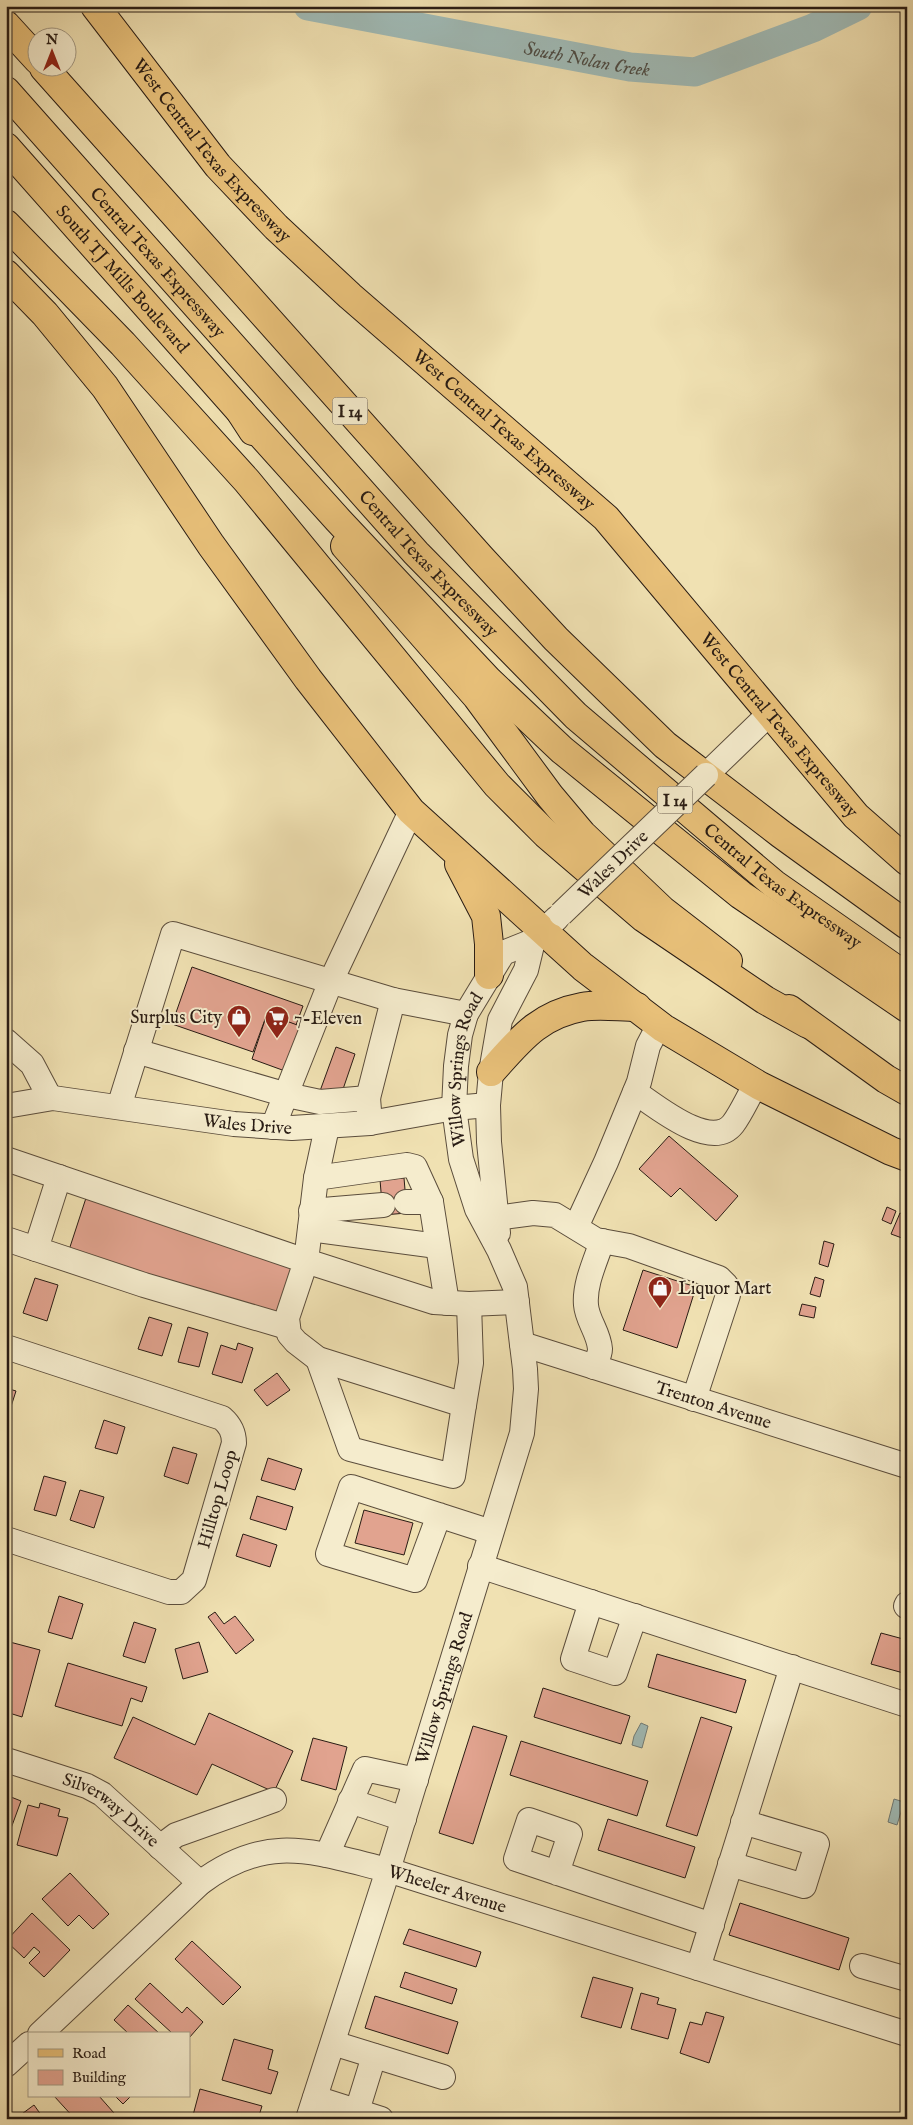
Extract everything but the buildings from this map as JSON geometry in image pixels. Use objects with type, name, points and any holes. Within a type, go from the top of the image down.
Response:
[{"type":"main road","name":"West Central Texas Expressway","points":[[95,6],[218,166],[276,227],[357,302],[606,518],[856,816],[907,861]]},
{"type":"main road","points":[[6,25],[28,49]]},
{"type":"main road","name":"I 14","points":[[53,78],[480,558],[556,639],[665,745],[781,834],[907,925]]},
{"type":"main road","name":"Central Texas Expressway","points":[[6,91],[416,552],[576,716],[774,884],[907,977]]},
{"type":"main road","name":"South TJ Mills Boulevard","points":[[12,156],[240,411]]},
{"type":"main road","points":[[6,224],[122,344],[247,481],[369,631],[504,792],[546,834],[644,918],[765,1000],[808,1024]]},
{"type":"main road","points":[[6,274],[44,314],[105,387],[223,561],[308,679],[411,811],[451,849],[546,928],[583,966],[659,1025],[756,1084],[890,1151],[907,1157]]},
{"type":"main road","points":[[240,411],[338,520],[489,681],[562,750],[742,895],[907,1008]]},
{"type":"main road","points":[[240,411],[290,484],[477,697],[550,796],[582,834],[662,910],[808,1024],[886,1079],[907,1091]]},
{"type":"main road","points":[[451,849],[486,916],[489,944],[489,975]]},
{"type":"main road","points":[[870,899],[907,919]]},
{"type":"main road","points":[[491,1072],[528,1031],[552,1015],[584,1006],[636,1007]]},
{"type":"street","name":"Wales Drive","points":[[546,928],[769,714]]},
{"type":"street","points":[[273,1127],[331,981],[411,811]]},
{"type":"street","name":"Willow Springs Road","points":[[312,2108],[416,1780],[522,1433],[526,1389],[515,1287],[499,1250],[477,1209],[461,1159],[454,1108],[456,1066],[460,1035],[466,1014],[503,953],[546,928]]},
{"type":"street","name":"Willow Springs Road","points":[[499,1250],[489,1142],[488,1105],[491,1072],[500,1020],[546,928]]},
{"type":"street","points":[[119,1107],[173,934],[393,1000],[466,1014]]},
{"type":"street","points":[[370,1123],[368,1098],[393,1000]]},
{"type":"street","points":[[576,1227],[635,1092],[648,1046],[659,1025]]},
{"type":"street","points":[[6,1041],[32,1064],[50,1098]]},
{"type":"street","points":[[136,1051],[286,1095],[320,1102],[368,1098]]},
{"type":"street","points":[[635,1092],[693,1129],[708,1134],[719,1133],[732,1125],[756,1084]]},
{"type":"street","name":"Wales Drive","points":[[6,1106],[50,1098],[234,1124],[273,1127],[327,1127],[370,1123],[454,1108],[488,1105]]},
{"type":"street","points":[[327,1127],[316,1178],[306,1261],[288,1318],[287,1327],[289,1334],[318,1359],[464,1405]]},
{"type":"street","points":[[6,1159],[420,1299],[458,1303],[517,1302]]},
{"type":"street","points":[[316,1178],[407,1165],[415,1166],[431,1202],[437,1246],[458,1303],[471,1363],[453,1476],[350,1450],[318,1359]]},
{"type":"street","points":[[36,1249],[60,1177]]},
{"type":"street","points":[[406,1202],[431,1202]]},
{"type":"street","points":[[310,1220],[382,1204]]},
{"type":"street","points":[[497,1218],[542,1213],[555,1216],[589,1236],[602,1241],[629,1246],[719,1278],[726,1285],[728,1295],[694,1399]]},
{"type":"street","points":[[310,1220],[437,1246]]},
{"type":"street","points":[[6,1239],[144,1285],[287,1327]]},
{"type":"street","points":[[594,1367],[600,1346],[596,1332],[587,1315],[586,1302],[588,1283],[602,1241]]},
{"type":"street","name":"Trenton Avenue","points":[[522,1344],[907,1466]]},
{"type":"street","name":"Hilltop Loop","points":[[6,1348],[222,1418],[229,1424],[234,1436],[234,1443],[194,1580],[181,1592],[169,1592],[6,1539]]},
{"type":"street","points":[[439,1515],[415,1580],[328,1554],[351,1487],[439,1515],[491,1532]]},
{"type":"street","points":[[480,1566],[907,1704]]},
{"type":"street","points":[[591,1602],[573,1659],[615,1673],[635,1616]]},
{"type":"street","points":[[698,1968],[792,1667]]},
{"type":"street","name":"Silverway Drive","points":[[6,1760],[87,1786],[102,1794],[200,1883]]},
{"type":"street","points":[[327,1855],[364,1768],[416,1780]]},
{"type":"street","points":[[160,1847],[176,1835],[274,1800]]},
{"type":"street","points":[[350,1801],[404,1818]]},
{"type":"street","points":[[730,1864],[804,1886],[817,1844],[743,1822]]},
{"type":"street","name":"Wheeler Avenue","points":[[42,2032],[200,1883],[219,1869],[249,1855],[277,1850],[296,1850],[327,1855],[388,1870],[907,2034]]},
{"type":"street","points":[[557,1873],[712,1925]]},
{"type":"street","points":[[862,1966],[907,1979]]},
{"type":"street","points":[[333,2043],[444,2077]]},
{"type":"street","points":[[8,2060],[28,2045]]},
{"type":"street","points":[[357,2111],[374,2056]]},
{"type":"street","points":[[312,2108],[357,2111],[381,2119]]},
{"type":"water","points":[[641,1723],[648,1726],[642,1748],[632,1745],[634,1736]]},
{"type":"water","points":[[894,1799],[904,1802],[897,1825],[888,1822]]},
{"type":"waterway","name":"South Nolan Creek","points":[[308,6],[630,67],[695,72],[813,28],[858,6]]},
{"type":"place","name":"Surplus City","points":[[239,1038]]},
{"type":"place","name":"7-Eleven","points":[[277,1039]]},
{"type":"place","name":"Liquor Mart","points":[[660,1309]]}]
